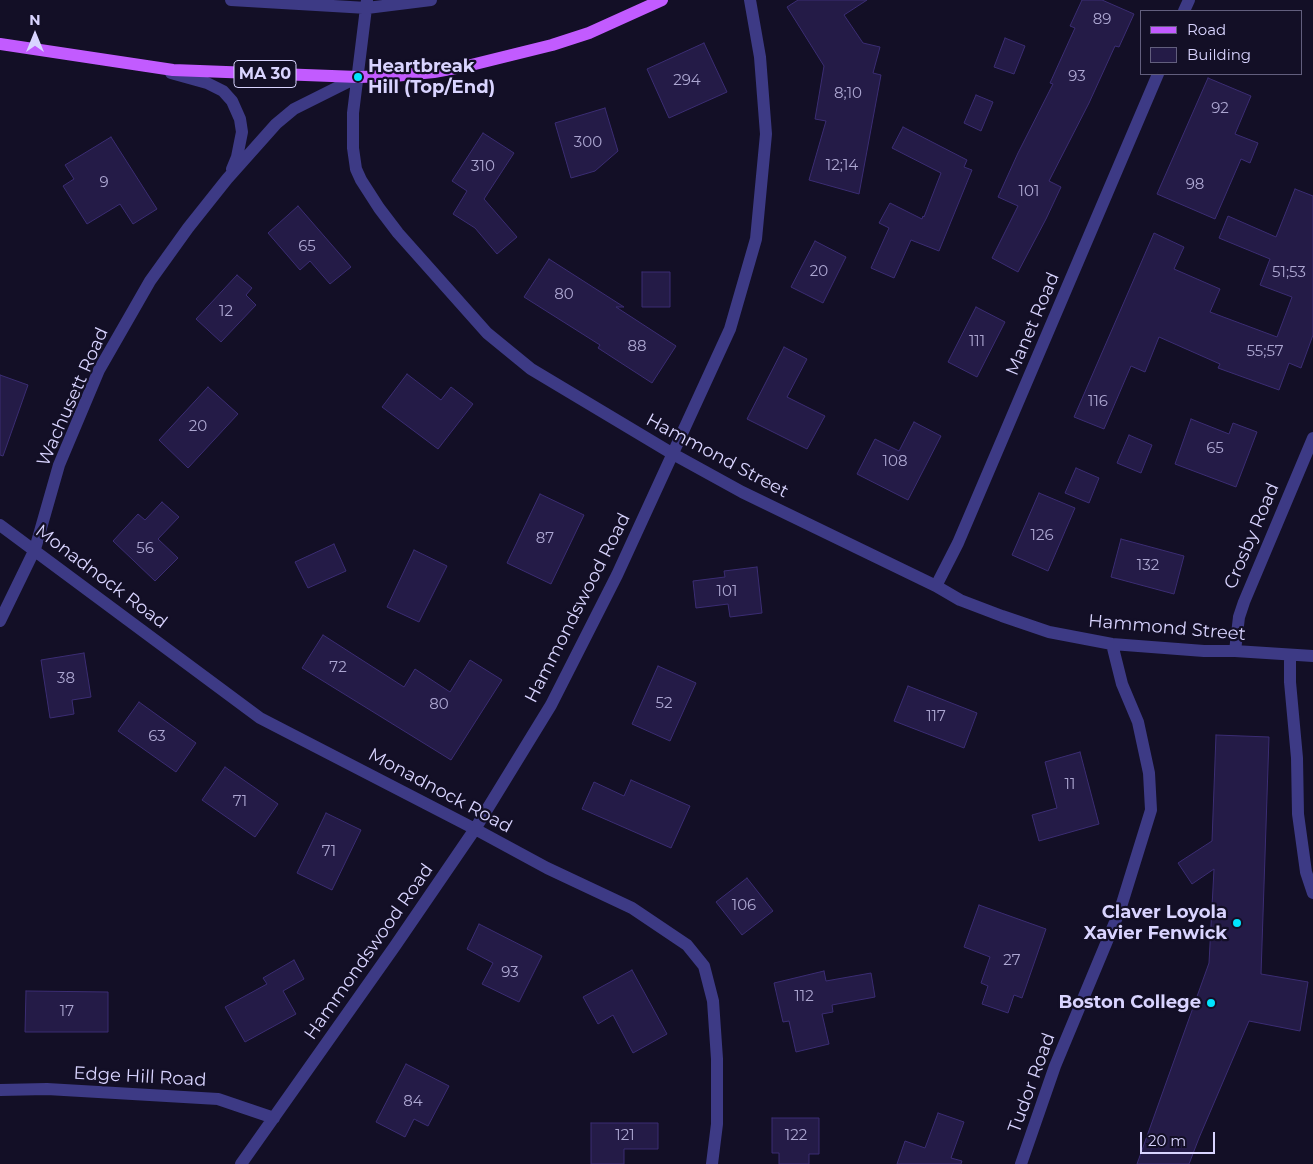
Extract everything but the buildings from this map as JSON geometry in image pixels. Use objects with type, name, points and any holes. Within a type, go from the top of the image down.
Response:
[{"type":"main road","name":"MA 30","points":[[0,44],[173,70],[358,77],[434,72],[512,56],[552,45],[589,33],[662,0]]},
{"type":"street","points":[[231,0],[367,4],[431,0]]},
{"type":"street","name":"Hammondswood Road","points":[[241,1164],[475,828],[551,705],[617,575],[730,329],[756,239],[766,134],[760,57],[750,0]]},
{"type":"street","name":"Hammond Street","points":[[367,4],[352,137],[354,163],[361,180],[398,234],[487,333],[531,369],[673,454],[742,492],[936,586],[960,600],[1048,632],[1112,644],[1204,651],[1313,656]]},
{"type":"street","name":"Wachusett Road","points":[[130,64],[178,74],[206,83],[223,91],[228,96],[235,106],[242,132],[237,157],[227,179]]},
{"type":"street","name":"Manet Road","points":[[936,586],[958,543],[1158,75]]},
{"type":"street","name":"Wachusett Road","points":[[0,622],[35,549],[59,465],[99,370],[150,281],[188,228],[227,179],[270,130],[294,109],[358,77]]},
{"type":"street","name":"Crosby Road","points":[[1235,651],[1239,617],[1244,602],[1313,438]]},
{"type":"street","name":"Monadnock Road","points":[[0,525],[35,549],[260,718],[475,828],[547,868],[632,908],[688,945],[704,966],[713,1001],[717,1059],[717,1124],[712,1164]]},
{"type":"street","name":"Tudor Road","points":[[1021,1164],[1055,1066],[1120,910],[1151,810],[1149,773],[1138,722],[1122,684],[1112,644]]},
{"type":"street","points":[[1290,655],[1290,682],[1297,758],[1298,814],[1306,872],[1313,893]]},
{"type":"street","name":"Edge Hill Road","points":[[0,1090],[47,1089],[218,1099],[274,1118]]},
{"type":"place","name":"Heartbreak Hill (Top/End)","points":[[358,77]]},
{"type":"place","name":"Claver Loyola Xavier Fenwick","points":[[1237,923]]},
{"type":"place","name":"Boston College","points":[[1211,1003]]}]
